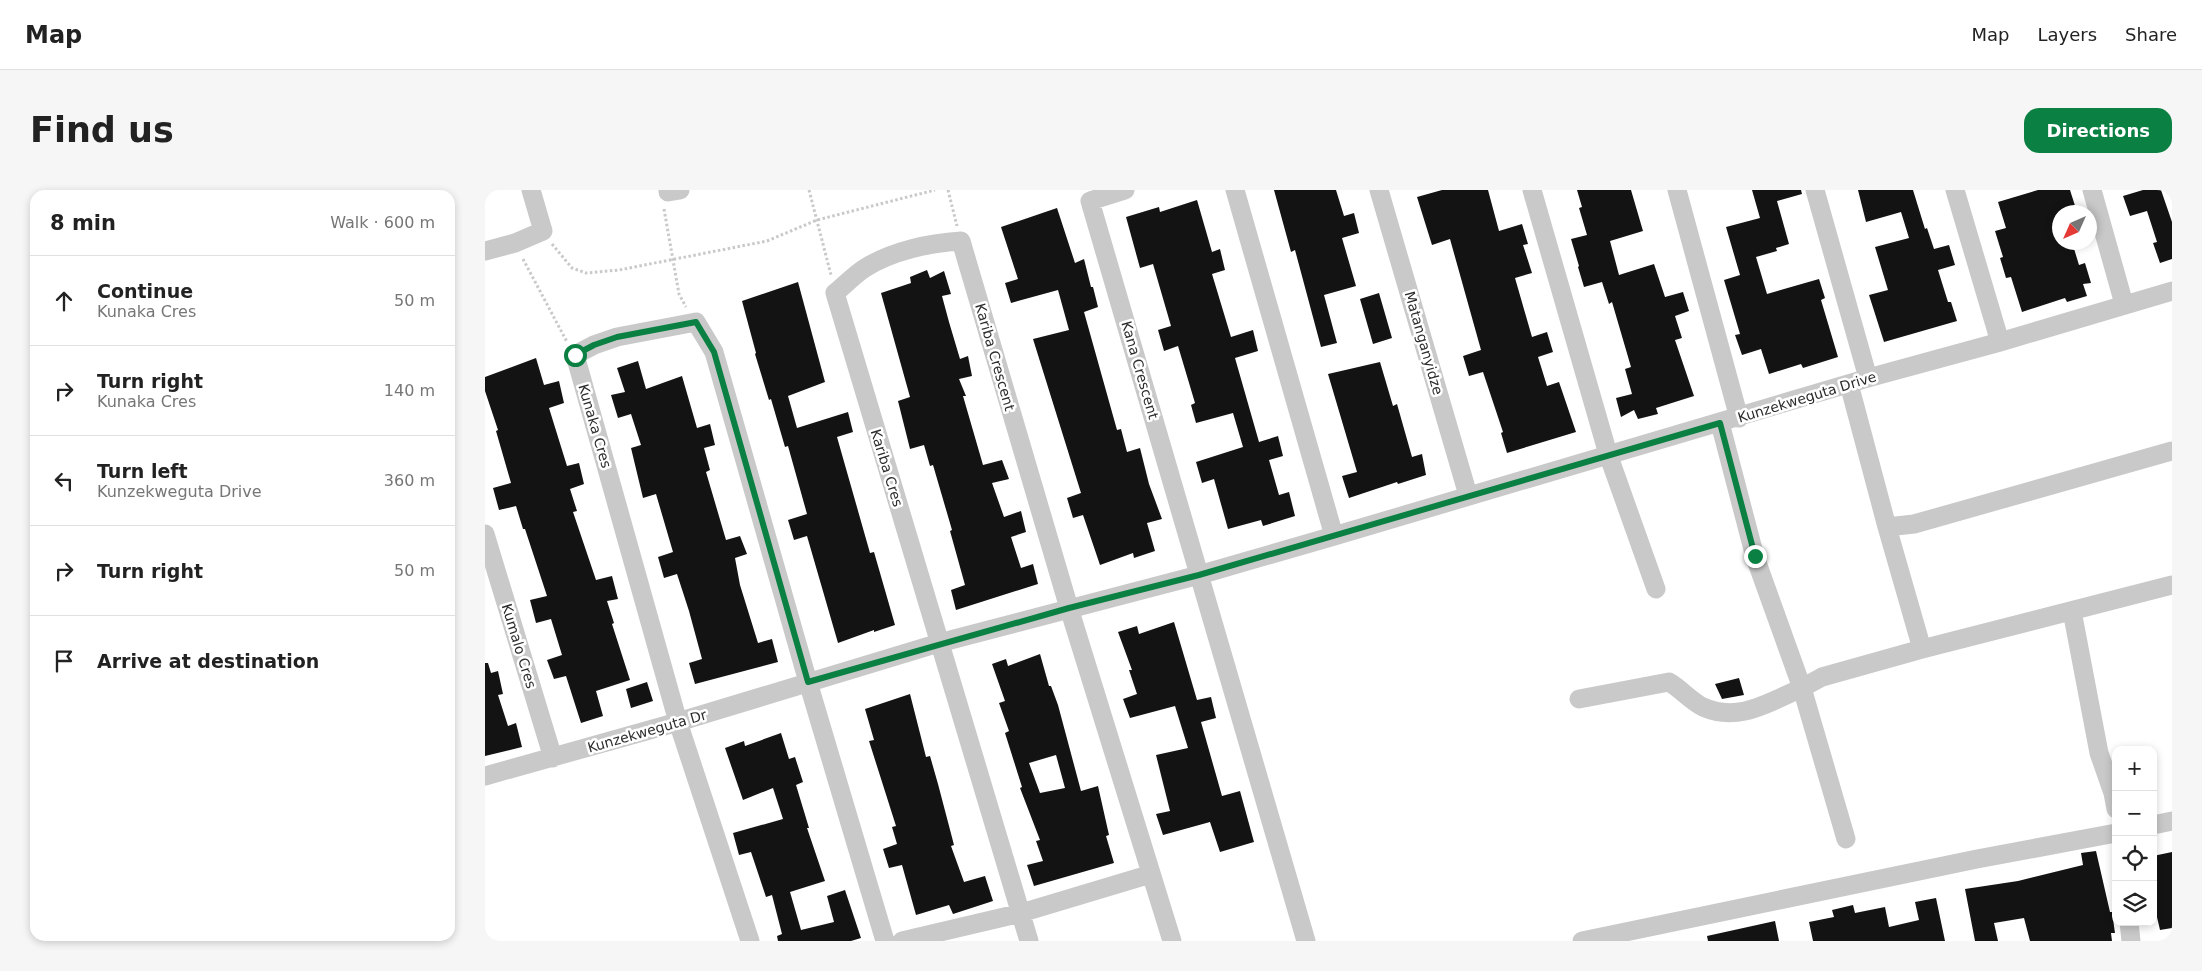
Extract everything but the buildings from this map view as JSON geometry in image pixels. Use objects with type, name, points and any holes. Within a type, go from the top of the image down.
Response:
[{"type":"street","points":[[485,252],[515,243],[543,231],[531,190]]},
{"type":"street","name":"Kana Crescent","points":[[1125,190],[1090,201],[1199,575]]},
{"type":"street","points":[[1235,190],[1333,536]]},
{"type":"street","name":"Matanganyidze","points":[[1379,190],[1468,496]]},
{"type":"street","points":[[1532,190],[1608,454],[1656,589]]},
{"type":"street","points":[[1677,190],[1739,418]]},
{"type":"street","points":[[1815,190],[1868,378]]},
{"type":"street","points":[[1955,190],[2000,342]]},
{"type":"street","points":[[2092,190],[2124,304]]},
{"type":"street","points":[[835,292],[865,268],[901,252],[961,241]]},
{"type":"street","name":"Kariba Crescent","points":[[961,241],[1069,608],[1172,941]]},
{"type":"street","name":"Kunzekweguta Drive","points":[[808,682],[939,643],[1199,575],[1608,454],[1739,418],[1868,378],[2000,342],[2172,291]]},
{"type":"street","name":"Kariba Cres","points":[[835,292],[1029,941]]},
{"type":"street","points":[[575,355],[594,345],[617,337],[696,322],[714,352],[808,682],[885,941]]},
{"type":"street","name":"Kunaka Cres","points":[[575,355],[678,722],[750,941]]},
{"type":"street","points":[[1849,384],[1922,649]]},
{"type":"street","points":[[1720,423],[1755,556],[1802,688],[1846,839]]},
{"type":"street","points":[[1887,527],[1913,524],[2172,451]]},
{"type":"street","name":"Kumalo Cres","points":[[485,534],[553,758]]},
{"type":"street","points":[[1199,575],[1306,941]]},
{"type":"street","points":[[1579,699],[1669,682],[1702,706],[1722,713],[1748,712],[1822,677],[1922,649],[2172,585]]},
{"type":"street","points":[[2072,611],[2099,753],[2112,791]]},
{"type":"street","name":"Kunzekweguta Dr","points":[[485,776],[678,722],[808,682]]},
{"type":"street","points":[[2157,824],[2172,821]]},
{"type":"street","points":[[1582,941],[1977,859],[2112,834]]},
{"type":"street","points":[[902,941],[1021,914],[1151,874]]},
{"type":"street","points":[[2129,926],[2131,941]]},
{"type":"path","points":[[809,190],[835,292]]},
{"type":"path","points":[[543,231],[572,268],[586,273],[619,270],[767,241],[817,220],[935,190]]},
{"type":"path","points":[[949,190],[961,241]]},
{"type":"path","points":[[672,191],[664,212],[672,260],[679,294],[696,322]]},
{"type":"path","points":[[515,243],[575,355]]},
{"type":"route","points":[[575,355],[594,345],[617,337],[696,322],[714,352],[808,682],[939,643],[1199,575],[1608,454],[1720,423],[1755,556]]}]
